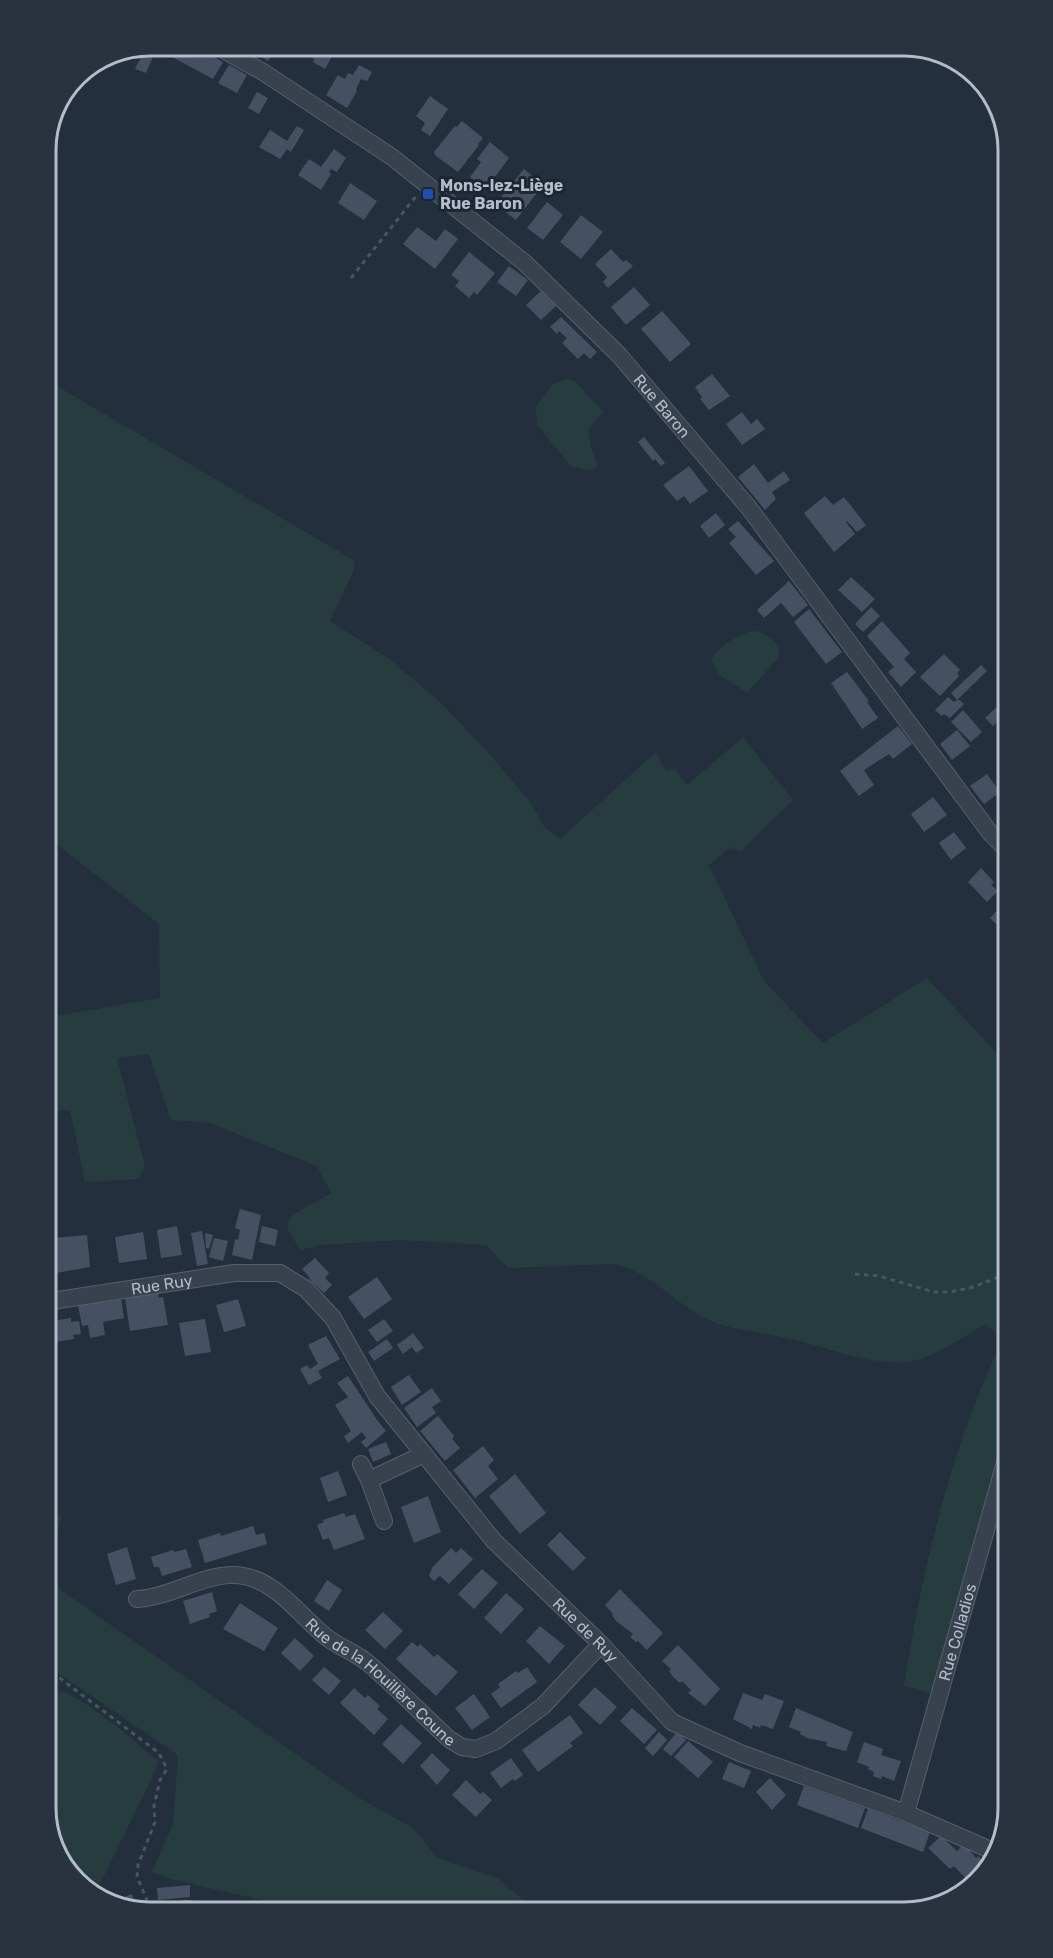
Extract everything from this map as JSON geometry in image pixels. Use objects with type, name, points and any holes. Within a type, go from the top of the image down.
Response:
[{"type":"street","name":"Rue Baron","points":[[233,56],[263,72],[382,151],[426,184],[525,262],[619,355],[749,508],[998,841]]},
{"type":"street","name":"Rue Ruy","points":[[56,1300],[234,1273],[280,1273]]},
{"type":"street","name":"Rue de Ruy","points":[[280,1273],[306,1289],[333,1318],[378,1396],[494,1541],[602,1644],[672,1722],[740,1753],[906,1813],[988,1849]]},
{"type":"street","points":[[369,1480],[424,1454]]},
{"type":"street","points":[[361,1464],[384,1521]]},
{"type":"street","name":"Rue Colladios","points":[[906,1813],[998,1487]]},
{"type":"street","name":"Rue de la Houillère Coune","points":[[138,1599],[154,1597],[222,1576],[240,1576],[267,1585],[327,1638],[368,1663],[449,1739],[462,1747],[476,1749],[489,1745],[543,1706],[602,1644]]},
{"type":"path","points":[[351,278],[426,184]]},
{"type":"path","points":[[855,1274],[879,1276],[934,1292],[950,1292],[974,1287],[998,1277]]},
{"type":"path","points":[[56,1675],[146,1742],[163,1759],[167,1769],[159,1780],[154,1806],[155,1822],[138,1865],[137,1878],[149,1902]]},
{"type":"green space","points":[[565,379],[575,381],[603,412],[588,431],[598,467],[588,470],[571,466],[537,425],[536,407],[553,384]]},
{"type":"green space","points":[[56,385],[355,561],[353,572],[330,621],[388,658],[439,701],[486,750],[530,802],[545,828],[560,839],[656,752],[666,771],[674,768],[687,785],[743,737],[793,800],[740,852],[731,847],[709,865],[764,981],[823,1043],[927,978],[998,1054],[998,1335],[985,1324],[927,1357],[907,1362],[891,1362],[860,1358],[797,1340],[719,1324],[688,1308],[648,1278],[613,1264],[508,1268],[486,1245],[402,1240],[320,1245],[300,1250],[287,1228],[291,1216],[331,1193],[317,1166],[211,1123],[171,1120],[149,1054],[117,1058],[145,1166],[139,1179],[85,1182],[70,1110],[56,1111],[56,1016],[160,998],[159,924],[56,844]]},
{"type":"green space","points":[[755,631],[773,639],[779,651],[779,657],[747,693],[719,675],[711,660],[730,641],[742,634]]},
{"type":"green space","points":[[998,1350],[998,1454],[939,1669],[935,1694],[904,1686],[920,1597],[941,1509],[953,1465]]},
{"type":"green space","points":[[56,1514],[61,1516],[56,1544]]},
{"type":"green space","points":[[56,1587],[356,1796],[413,1828],[438,1858],[497,1878],[526,1902],[267,1902],[170,1879],[152,1872],[173,1824],[178,1755],[56,1672]]},
{"type":"green space","points":[[56,1690],[73,1696],[104,1717],[158,1761],[153,1776],[98,1888],[75,1866],[57,1827]]},
{"type":"building","points":[[141,56],[153,56],[146,73],[135,69]]},
{"type":"building","points":[[170,56],[212,56],[223,62],[213,79]]},
{"type":"building","points":[[260,56],[271,56],[268,61]]},
{"type":"building","points":[[309,56],[332,56],[325,69],[313,62],[314,59]]},
{"type":"building","points":[[229,65],[247,75],[237,93],[218,83]]},
{"type":"building","points":[[359,65],[372,72],[367,81],[361,79],[347,108],[326,95],[338,75],[345,79],[348,73],[353,75]]},
{"type":"building","points":[[257,92],[268,98],[259,114],[248,108]]},
{"type":"building","points":[[430,96],[448,109],[430,136],[421,130],[425,123],[416,116]]},
{"type":"building","points":[[462,121],[483,138],[458,172],[434,152],[455,126],[457,127]]},
{"type":"building","points":[[297,126],[304,130],[291,152],[287,149],[280,159],[259,147],[270,130],[287,141]]},
{"type":"building","points":[[490,142],[509,158],[486,189],[470,177],[481,162],[477,159]]},
{"type":"building","points":[[334,149],[346,158],[337,172],[331,169],[329,172],[331,174],[321,190],[298,175],[309,159],[321,167]]},
{"type":"building","points":[[524,169],[543,185],[516,220],[504,211],[506,208],[498,201]]},
{"type":"building","points":[[350,183],[377,201],[364,220],[338,203]]},
{"type":"building","points":[[547,202],[563,215],[543,240],[527,228]]},
{"type":"building","points":[[581,215],[603,232],[581,259],[560,242]]},
{"type":"building","points":[[417,227],[436,241],[445,229],[458,239],[435,269],[403,244]]},
{"type":"building","points":[[611,249],[623,262],[626,260],[633,266],[608,288],[603,282],[607,277],[595,264]]},
{"type":"building","points":[[469,252],[495,273],[477,295],[474,292],[469,298],[455,286],[459,281],[451,275]]},
{"type":"building","points":[[509,266],[528,280],[516,296],[497,282]]},
{"type":"building","points":[[634,287],[650,305],[626,325],[611,307]]},
{"type":"building","points":[[541,291],[556,306],[541,320],[526,305]]},
{"type":"building","points":[[662,311],[691,344],[670,362],[641,329]]},
{"type":"building","points":[[561,317],[597,352],[590,359],[584,353],[578,359],[562,343],[567,338],[559,331],[557,334],[550,327]]},
{"type":"building","points":[[712,374],[730,396],[709,410],[700,399],[702,397],[695,387]]},
{"type":"building","points":[[742,412],[751,424],[757,419],[765,429],[742,445],[726,424]]},
{"type":"building","points":[[644,437],[665,463],[661,466],[655,459],[653,461],[638,442]]},
{"type":"building","points":[[754,464],[768,483],[784,471],[790,480],[772,492],[776,499],[765,510],[738,477]]},
{"type":"building","points":[[689,466],[708,491],[690,504],[684,496],[677,501],[663,485]]},
{"type":"building","points":[[825,496],[833,505],[844,497],[866,525],[857,532],[847,521],[855,534],[834,552],[804,513]]},
{"type":"building","points":[[716,513],[725,525],[709,538],[700,526]]},
{"type":"building","points":[[738,521],[774,561],[756,575],[729,543],[736,537],[728,529]]},
{"type":"building","points":[[851,577],[875,599],[862,612],[838,590]]},
{"type":"building","points":[[789,581],[808,605],[793,617],[781,603],[764,618],[757,610]]},
{"type":"building","points":[[871,607],[880,616],[863,632],[855,624]]},
{"type":"building","points":[[809,609],[842,652],[826,664],[794,622]]},
{"type":"building","points":[[882,621],[910,653],[904,659],[916,672],[901,687],[888,672],[894,667],[867,636]]},
{"type":"building","points":[[944,654],[960,670],[957,673],[959,676],[940,696],[920,677]]},
{"type":"building","points":[[981,665],[987,671],[958,699],[964,704],[950,718],[944,714],[942,716],[935,710],[948,697],[954,702],[957,700],[951,693]]},
{"type":"building","points":[[847,672],[869,701],[867,702],[878,718],[862,729],[831,683]]},
{"type":"building","points":[[998,706],[998,721],[993,726],[985,718]]},
{"type":"building","points":[[963,710],[982,732],[971,742],[951,722]]},
{"type":"building","points":[[898,726],[912,744],[893,759],[889,754],[864,770],[874,785],[859,796],[840,771]]},
{"type":"building","points":[[957,730],[970,746],[952,760],[940,744]]},
{"type":"building","points":[[987,774],[998,789],[998,794],[984,804],[970,786]]},
{"type":"building","points":[[933,797],[947,815],[924,832],[911,814]]},
{"type":"building","points":[[954,832],[966,848],[951,860],[939,843]]},
{"type":"building","points":[[981,868],[994,882],[991,885],[998,891],[987,902],[968,882]]},
{"type":"building","points":[[998,910],[998,926],[990,918]]},
{"type":"building","points":[[240,1209],[261,1215],[252,1260],[232,1255],[235,1239],[238,1240],[240,1230],[235,1228]]},
{"type":"building","points":[[177,1226],[182,1255],[161,1258],[157,1230]]},
{"type":"building","points":[[262,1226],[278,1230],[275,1246],[259,1242]]},
{"type":"building","points":[[202,1231],[208,1264],[197,1266],[191,1233]]},
{"type":"building","points":[[143,1232],[147,1259],[119,1263],[115,1237]]},
{"type":"building","points":[[205,1233],[213,1235],[209,1249],[206,1248]]},
{"type":"building","points":[[87,1235],[90,1267],[56,1273],[56,1238]]},
{"type":"building","points":[[214,1238],[228,1241],[223,1261],[209,1257]]},
{"type":"building","points":[[315,1258],[329,1273],[325,1278],[332,1285],[324,1293],[302,1269]]},
{"type":"building","points":[[377,1277],[392,1299],[364,1319],[348,1297]]},
{"type":"building","points":[[158,1292],[159,1298],[163,1297],[168,1325],[130,1331],[125,1298]]},
{"type":"building","points":[[111,1299],[112,1301],[121,1299],[124,1318],[103,1322],[105,1335],[90,1338],[88,1325],[82,1326],[78,1305]]},
{"type":"building","points":[[238,1299],[246,1326],[224,1332],[216,1305]]},
{"type":"building","points":[[71,1318],[71,1322],[79,1321],[81,1334],[73,1335],[74,1339],[56,1342],[56,1320]]},
{"type":"building","points":[[205,1319],[211,1352],[185,1356],[179,1323]]},
{"type":"building","points":[[384,1319],[393,1331],[377,1342],[368,1330]]},
{"type":"building","points":[[413,1333],[424,1348],[416,1353],[412,1347],[403,1354],[397,1345]]},
{"type":"building","points":[[326,1336],[340,1359],[318,1371],[322,1378],[309,1385],[300,1369],[307,1365],[310,1369],[318,1364],[308,1345]]},
{"type":"building","points":[[387,1339],[393,1348],[374,1361],[368,1352]]},
{"type":"building","points":[[409,1375],[421,1392],[402,1405],[391,1387]]},
{"type":"building","points":[[348,1376],[386,1431],[366,1448],[361,1442],[366,1438],[362,1432],[348,1443],[344,1436],[351,1431],[335,1405],[348,1397],[337,1383]]},
{"type":"building","points":[[432,1388],[441,1401],[432,1407],[436,1413],[417,1427],[404,1408]]},
{"type":"building","points":[[438,1416],[454,1436],[452,1439],[460,1448],[445,1461],[420,1431]]},
{"type":"building","points":[[386,1442],[391,1454],[373,1462],[368,1449]]},
{"type":"building","points":[[483,1446],[494,1460],[488,1466],[498,1479],[475,1498],[453,1470]]},
{"type":"building","points":[[338,1471],[347,1495],[328,1502],[320,1478]]},
{"type":"building","points":[[515,1474],[546,1513],[520,1534],[489,1496]]},
{"type":"building","points":[[428,1496],[441,1532],[414,1543],[401,1507]]},
{"type":"building","points":[[344,1513],[346,1517],[355,1514],[365,1539],[334,1550],[329,1538],[323,1540],[317,1525],[324,1522],[323,1520]]},
{"type":"building","points":[[253,1526],[256,1535],[264,1533],[267,1544],[205,1563],[198,1540]]},
{"type":"building","points":[[560,1532],[586,1558],[573,1571],[547,1545]]},
{"type":"building","points":[[127,1547],[136,1579],[116,1585],[107,1554]]},
{"type":"building","points":[[451,1548],[456,1553],[461,1548],[473,1559],[449,1584],[440,1576],[434,1581],[429,1576],[432,1568]]},
{"type":"building","points":[[186,1549],[192,1567],[162,1576],[159,1567],[154,1567],[151,1557],[173,1550],[175,1552]]},
{"type":"building","points":[[482,1569],[498,1583],[474,1609],[458,1594]]},
{"type":"building","points":[[327,1580],[342,1590],[329,1611],[314,1601]]},
{"type":"building","points":[[620,1589],[663,1633],[647,1650],[630,1637],[633,1634],[616,1621],[605,1605]]},
{"type":"building","points":[[212,1592],[217,1611],[209,1614],[210,1617],[190,1624],[183,1601]]},
{"type":"building","points":[[506,1593],[524,1609],[501,1634],[484,1618]]},
{"type":"building","points":[[240,1603],[278,1628],[264,1651],[223,1629]]},
{"type":"building","points":[[383,1612],[403,1631],[385,1649],[365,1630]]},
{"type":"building","points":[[540,1626],[565,1646],[549,1664],[526,1641]]},
{"type":"building","points":[[295,1638],[314,1656],[300,1671],[281,1653]]},
{"type":"building","points":[[412,1642],[418,1647],[420,1644],[434,1657],[437,1654],[458,1672],[436,1696],[396,1659]]},
{"type":"building","points":[[678,1645],[720,1689],[705,1706],[688,1693],[691,1690],[682,1681],[680,1683],[674,1678],[669,1671],[671,1669],[662,1661]]},
{"type":"building","points":[[324,1667],[341,1681],[329,1695],[312,1680]]},
{"type":"building","points":[[527,1667],[537,1682],[501,1708],[491,1694],[500,1687],[498,1684],[516,1671],[518,1673]]},
{"type":"building","points":[[595,1687],[617,1707],[600,1725],[578,1705]]},
{"type":"building","points":[[354,1688],[365,1698],[368,1695],[380,1706],[377,1709],[388,1719],[374,1735],[340,1703]]},
{"type":"building","points":[[743,1693],[762,1700],[765,1694],[784,1701],[773,1729],[753,1725],[752,1729],[733,1719]]},
{"type":"building","points":[[474,1694],[490,1717],[472,1730],[455,1708]]},
{"type":"building","points":[[632,1708],[657,1730],[644,1744],[620,1721]]},
{"type":"building","points":[[796,1708],[853,1732],[846,1751],[826,1746],[827,1742],[807,1738],[800,1734],[801,1732],[789,1727]]},
{"type":"building","points":[[570,1715],[583,1733],[570,1743],[573,1746],[538,1772],[522,1750]]},
{"type":"building","points":[[401,1724],[422,1743],[403,1764],[382,1744]]},
{"type":"building","points":[[659,1732],[667,1740],[653,1756],[645,1748]]},
{"type":"building","points":[[677,1732],[686,1740],[671,1756],[663,1749]]},
{"type":"building","points":[[688,1741],[713,1762],[698,1778],[674,1757]]},
{"type":"building","points":[[864,1742],[883,1749],[881,1755],[901,1761],[894,1781],[882,1776],[881,1779],[873,1776],[874,1772],[868,1769],[869,1767],[857,1762]]},
{"type":"building","points":[[432,1753],[450,1770],[437,1785],[420,1766]]},
{"type":"building","points":[[511,1758],[523,1775],[501,1788],[490,1773]]},
{"type":"building","points":[[729,1762],[751,1771],[744,1788],[722,1779]]},
{"type":"building","points":[[770,1778],[786,1795],[772,1810],[756,1792]]},
{"type":"building","points":[[466,1780],[480,1794],[483,1792],[492,1800],[476,1817],[452,1795]]},
{"type":"building","points":[[804,1786],[865,1808],[858,1828],[797,1805]]},
{"type":"building","points":[[868,1809],[930,1832],[923,1852],[861,1828]]},
{"type":"building","points":[[941,1836],[957,1851],[964,1844],[976,1858],[978,1856],[982,1860],[966,1879],[954,1866],[950,1869],[928,1848]]},
{"type":"building","points":[[190,1885],[190,1897],[158,1900],[157,1888]]},
{"type":"building","points":[[132,1894],[135,1901],[131,1901],[121,1898]]},
{"type":"place","name":"Mons-lez-Liège Rue Baron","points":[[428,194]]}]
